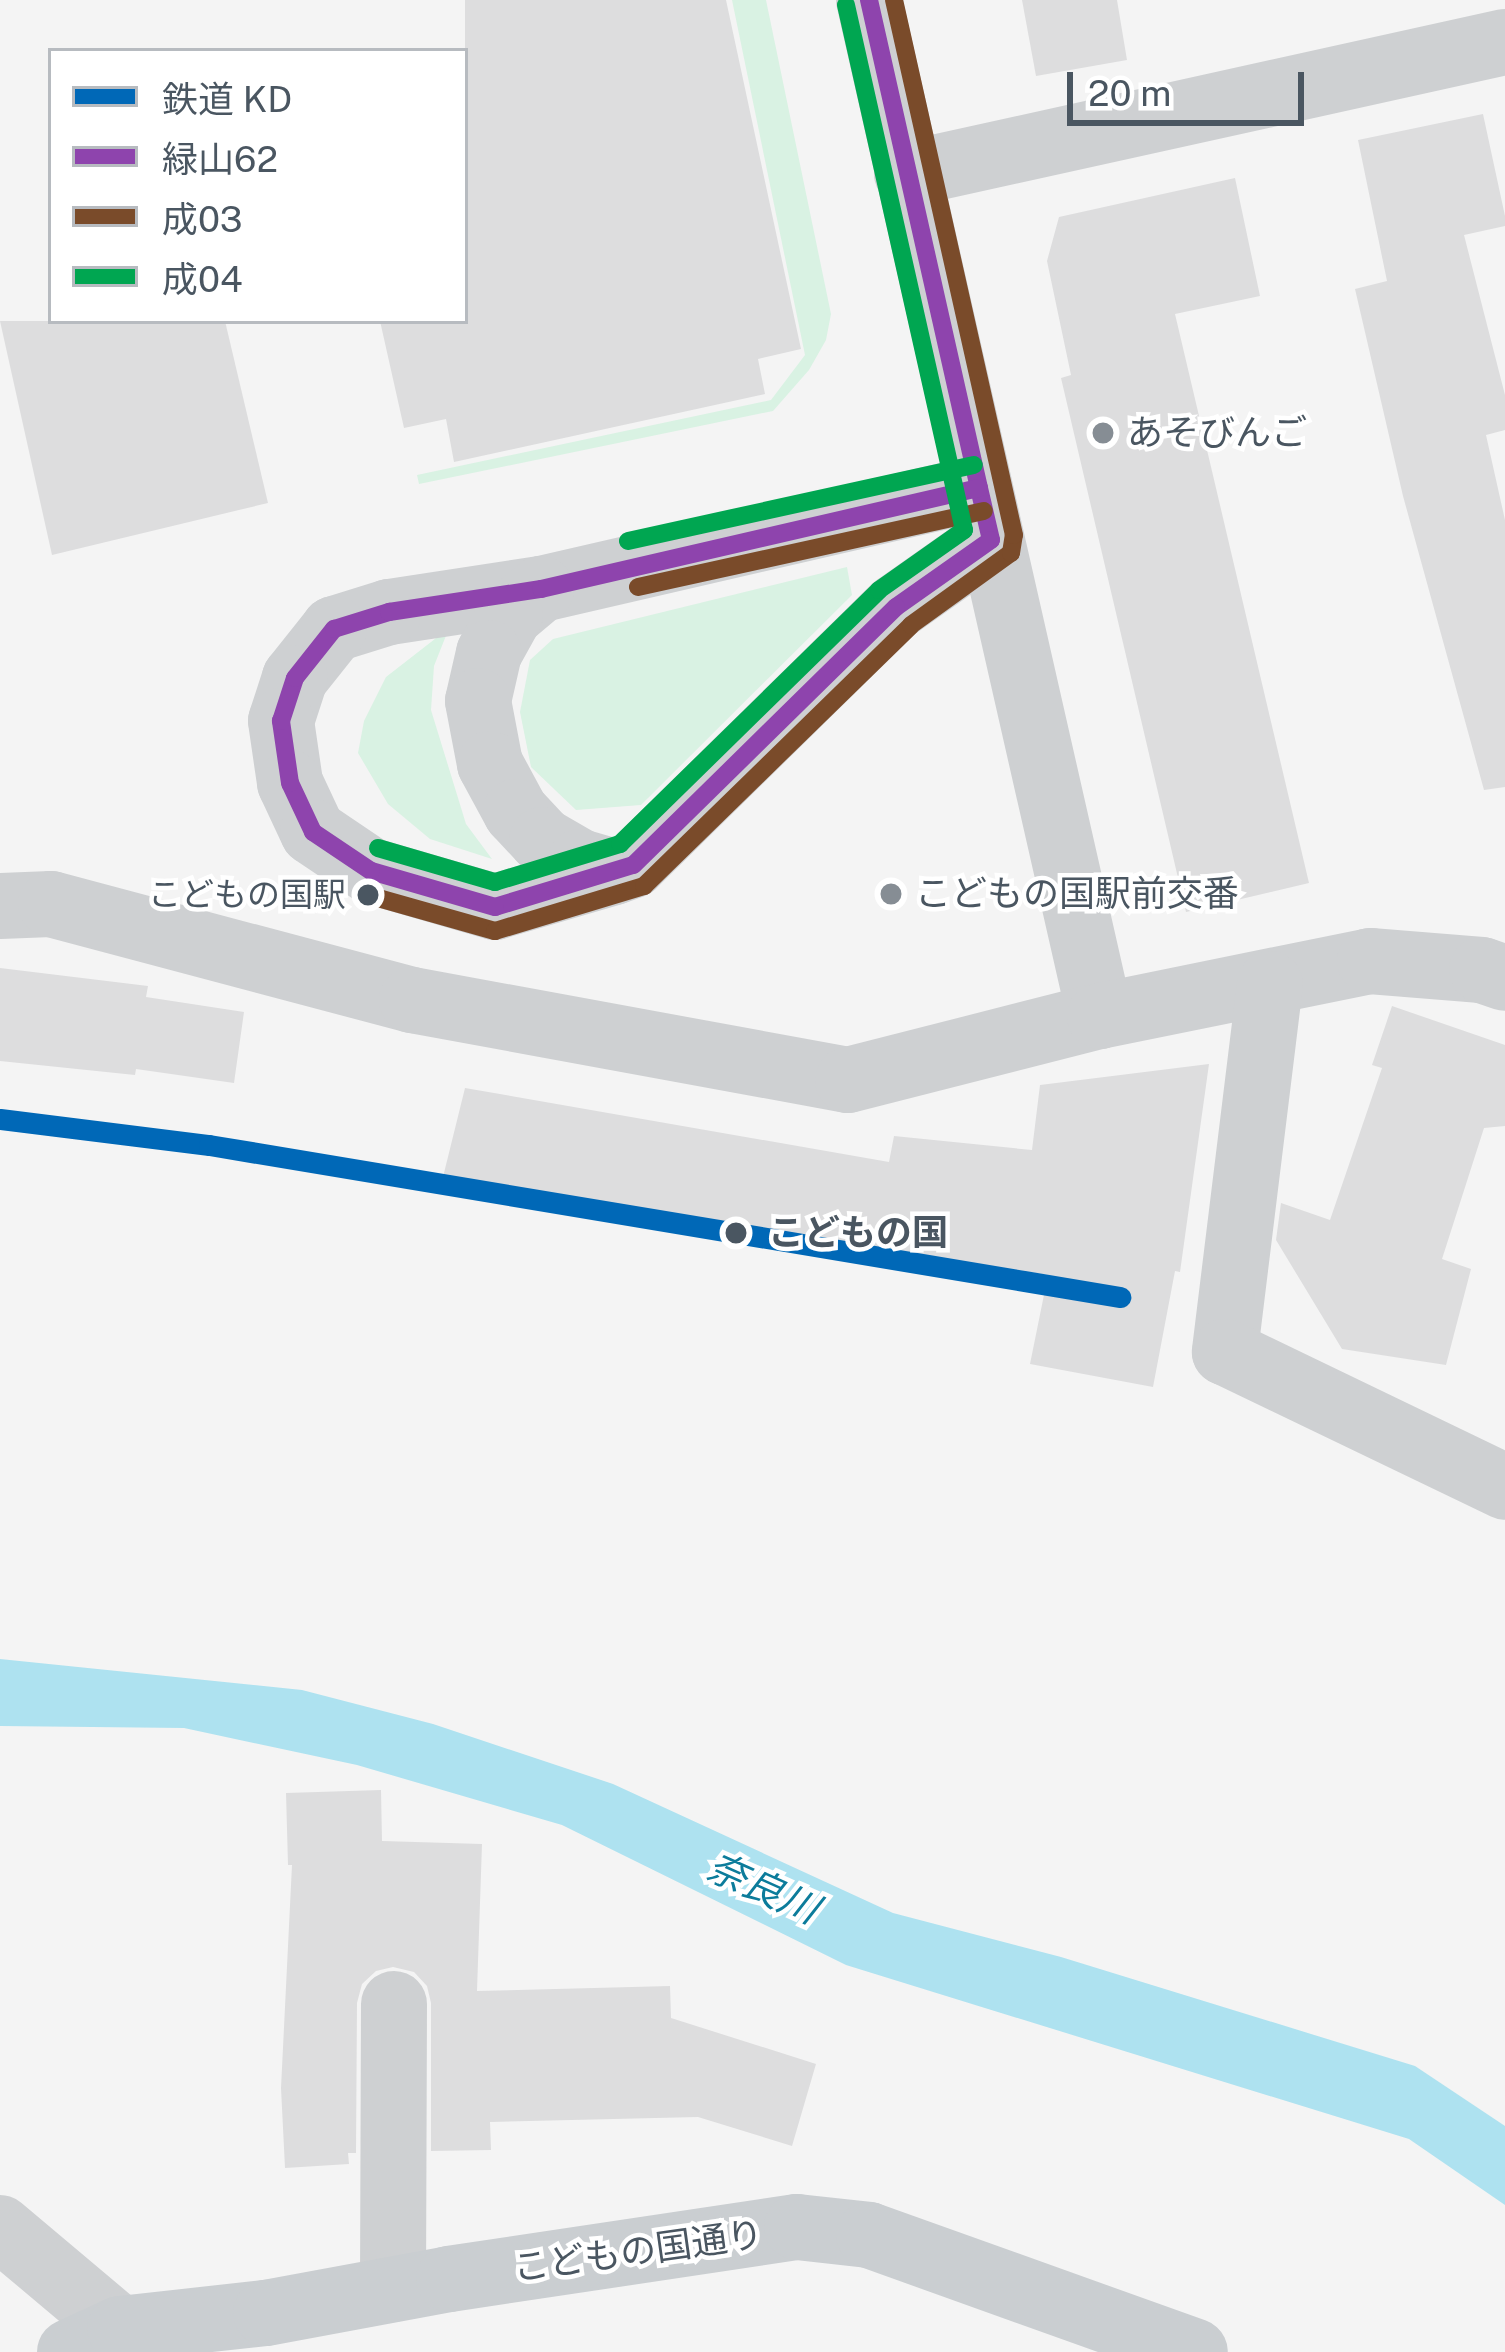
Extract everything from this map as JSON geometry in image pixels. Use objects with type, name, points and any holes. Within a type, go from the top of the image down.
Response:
[{"type":"main road","name":"こどもの国通り","points":[[95,2340],[797,2227],[869,2235],[1195,2352]]},
{"type":"street","points":[[869,0],[1100,1016]]},
{"type":"street","points":[[907,174],[1505,42]]},
{"type":"street","points":[[985,514],[634,865],[496,907],[370,871],[313,832],[290,783],[281,721],[296,678],[334,629],[408,608],[985,514]]},
{"type":"street","points":[[541,589],[510,615],[489,653],[478,701],[490,764],[516,812],[542,840],[580,862],[614,872]]},
{"type":"street","points":[[0,906],[51,904],[412,1000],[848,1080],[1100,1016],[1370,961],[1483,970],[1505,978]]},
{"type":"street","points":[[1270,984],[1225,1352],[1505,1486]]},
{"type":"street","points":[[393,2289],[394,2004]]},
{"type":"street","points":[[0,2228],[95,2340]]},
{"type":"green space","points":[[732,0],[766,0],[831,314],[826,340],[809,370],[773,411],[419,484],[417,475],[771,400],[805,355]]},
{"type":"green space","points":[[847,567],[852,595],[641,805],[576,810],[531,767],[520,712],[530,660],[553,639]]},
{"type":"green space","points":[[449,628],[434,666],[431,710],[466,824],[492,859],[430,839],[388,804],[358,753],[364,721],[386,677]]},
{"type":"water","name":"奈良川","points":[[0,1659],[302,1690],[433,1724],[613,1784],[893,1913],[1061,1957],[1415,2066],[1505,2126],[1505,2205],[1409,2139],[846,1965],[562,1825],[357,1765],[184,1728],[0,1726]]},
{"type":"building","points":[[465,0],[726,0],[801,349],[758,359],[765,394],[454,462],[446,419],[404,428],[381,324],[468,324]]},
{"type":"building","points":[[1022,0],[1117,0],[1127,60],[1036,76]]},
{"type":"building","points":[[1483,114],[1505,216],[1505,226],[1464,235],[1505,395],[1505,430],[1486,435],[1505,520],[1505,787],[1484,790],[1403,496],[1355,289],[1387,281],[1358,140]]},
{"type":"building","points":[[1235,178],[1260,296],[1175,314],[1309,883],[1186,912],[1061,378],[1071,375],[1047,261],[1059,217]]},
{"type":"building","points":[[0,321],[226,324],[268,503],[52,555]]},
{"type":"building","points":[[0,968],[148,986],[146,997],[244,1012],[234,1083],[136,1069],[135,1075],[0,1061]]},
{"type":"building","points":[[1392,1006],[1505,1045],[1505,1126],[1484,1128],[1442,1259],[1471,1269],[1446,1365],[1342,1349],[1276,1240],[1281,1203],[1330,1220],[1382,1068],[1372,1065]]},
{"type":"building","points":[[1209,1064],[1180,1272],[1175,1271],[1153,1387],[1030,1364],[1048,1275],[443,1177],[465,1088],[889,1162],[894,1136],[1032,1150],[1040,1085]]},
{"type":"building","points":[[381,1790],[382,1841],[482,1844],[477,1991],[670,1986],[671,2018],[816,2064],[792,2146],[698,2117],[490,2122],[491,2150],[431,2151],[431,2003],[427,1986],[414,1972],[393,1967],[376,1971],[362,1984],[357,2003],[356,2153],[348,2153],[349,2164],[285,2168],[281,2088],[292,1865],[288,1865],[286,1793]]},
{"type":"rail line","name":"KD","points":[[0,1119],[209,1145],[1120,1297]]},
{"type":"transit line","name":"緑山62","points":[[869,0],[979,488]]},
{"type":"transit line","name":"成03","points":[[364,894],[495,931],[644,886],[911,625],[1011,553],[1014,535],[894,0]]},
{"type":"transit line","name":"成04","points":[[378,848],[495,882],[620,844],[879,590],[964,530],[846,5]]},
{"type":"transit line","name":"成04","points":[[628,541],[974,465]]},
{"type":"transit line","name":"緑山62","points":[[979,488],[991,540],[896,607],[633,865],[495,907],[371,871],[313,832],[290,783],[281,721],[295,678],[334,629],[389,612],[541,589],[979,488]]},
{"type":"transit line","name":"成03","points":[[638,587],[984,511]]},
{"type":"place","name":"あそびんご","points":[[1103,433]]},
{"type":"place","name":"こどもの国駅前交番","points":[[891,894]]},
{"type":"place","name":"こどもの国駅","points":[[368,895]]},
{"type":"place","name":"こどもの国","points":[[736,1233]]}]
